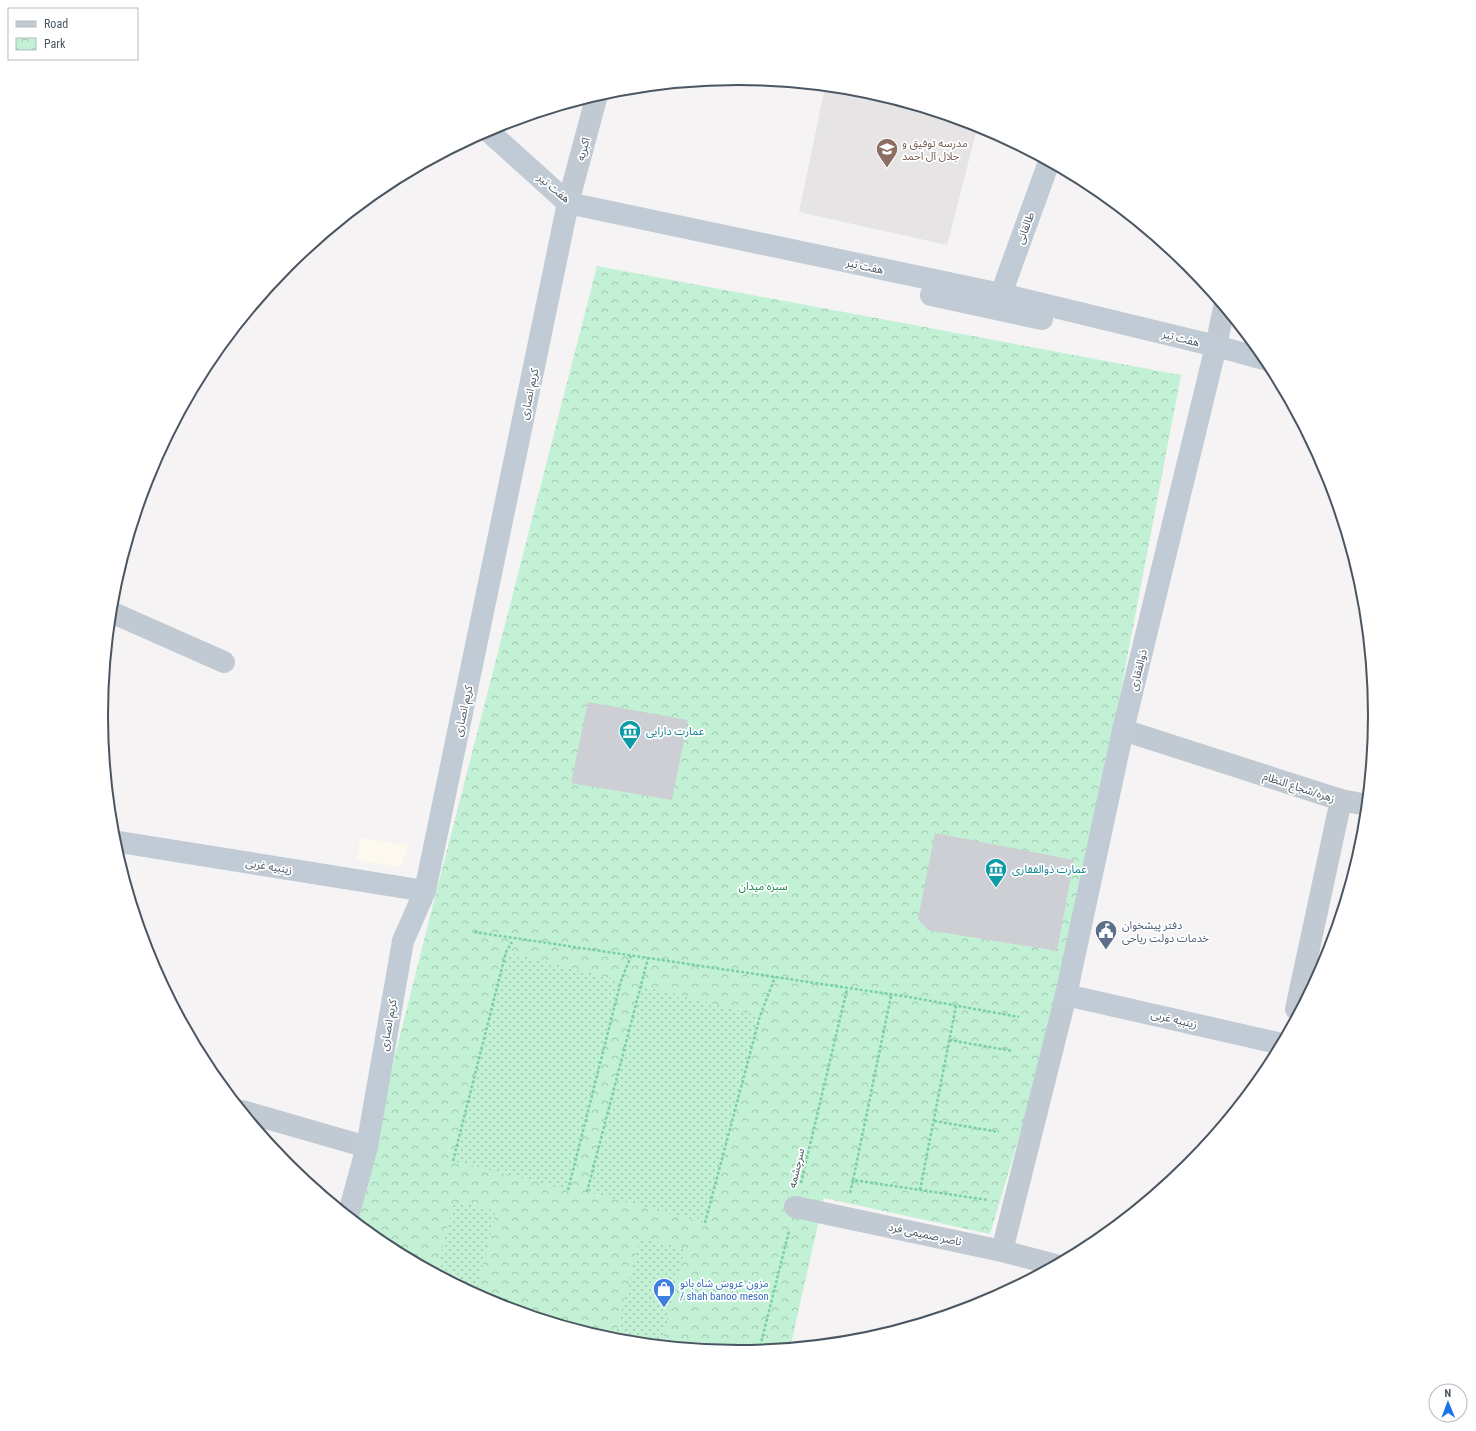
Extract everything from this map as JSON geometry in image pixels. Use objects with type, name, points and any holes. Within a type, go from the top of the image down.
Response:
[{"type":"main road","name":"هفت تیر","points":[[493,135],[567,209],[1001,294],[1214,351],[1257,358]]},
{"type":"main road","name":"طالقانی","points":[[1001,294],[1048,166]]},
{"type":"main road","points":[[567,209],[1214,351]]},
{"type":"main road","name":"کریم انصاری","points":[[349,1212],[367,1147],[403,941],[425,891],[567,209]]},
{"type":"main road","name":"ذوالفقاری","points":[[1066,995],[1123,730],[1214,351]]},
{"type":"main road","name":"زینبیه غربی","points":[[121,842],[425,891]]},
{"type":"main road","name":"زینبیه غربی","points":[[1066,995],[1277,1043]]},
{"type":"street","name":"اکبریه","points":[[567,209],[595,101]]},
{"type":"street","points":[[1214,351],[1223,313]]},
{"type":"street","points":[[116,614],[224,662]]},
{"type":"street","name":"زهره/شجاع النظام","points":[[1123,730],[1341,800],[1297,1007]]},
{"type":"street","points":[[1341,800],[1362,804]]},
{"type":"street","points":[[1002,1251],[1066,995]]},
{"type":"street","points":[[250,1113],[367,1147]]},
{"type":"street","name":"ناصر صمیمی فرد","points":[[795,1207],[1002,1251],[1050,1264]]},
{"type":"path","points":[[474,932],[891,995],[1019,1017]]},
{"type":"path","points":[[454,1161],[506,952],[512,942]]},
{"type":"path","points":[[568,1190],[621,981],[631,956]]},
{"type":"path","points":[[587,1192],[648,958]]},
{"type":"path","points":[[706,1223],[760,1016],[775,978]]},
{"type":"path","name":"سرچشمه","points":[[760,1345],[847,989]]},
{"type":"path","points":[[891,995],[853,1180],[991,1200]]},
{"type":"path","points":[[920,1190],[956,1006]]},
{"type":"path","points":[[950,1040],[1013,1051]]},
{"type":"path","points":[[934,1121],[999,1132]]},
{"type":"shaded area","name":"مدرسه توفیق و جلال آل احمد","points":[[824,91],[901,106],[941,118],[976,132],[947,245],[799,212]]},
{"type":"shaded area","points":[[360,838],[408,845],[401,867],[357,860]]},
{"type":"green space","name":"سبزه میدان","points":[[597,266],[1181,375],[1065,984],[990,1234],[824,1198],[791,1344],[779,1345],[697,1345],[656,1341],[575,1325],[535,1313],[497,1298],[459,1281],[423,1262],[354,1216]]},
{"type":"green space","points":[[506,952],[621,981],[568,1190],[453,1161]]},
{"type":"green space","points":[[641,985],[760,1016],[705,1223],[587,1192]]},
{"type":"green space","points":[[454,1201],[496,1211],[477,1289],[437,1269]]},
{"type":"green space","points":[[640,1238],[685,1249],[662,1342],[616,1334]]},
{"type":"building","name":"عمارت دارایی","points":[[588,702],[688,720],[672,800],[571,783]]},
{"type":"building","name":"عمارت ذوالفقاری","points":[[935,833],[1074,860],[1057,951],[928,930],[918,919]]},
{"type":"place","name":"مدرسه توفیق و جلال آل احمد","points":[[887,168]]},
{"type":"place","name":"عمارت دارایی","points":[[630,750]]},
{"type":"place","name":"عمارت ذوالفقاری","points":[[996,888]]},
{"type":"place","name":"دفتر پیشخوان خدمات دولت ریاحی","points":[[1106,950]]},
{"type":"place","name":"مزون عروس شاه بانو / shah banoo meson","points":[[664,1308]]}]
